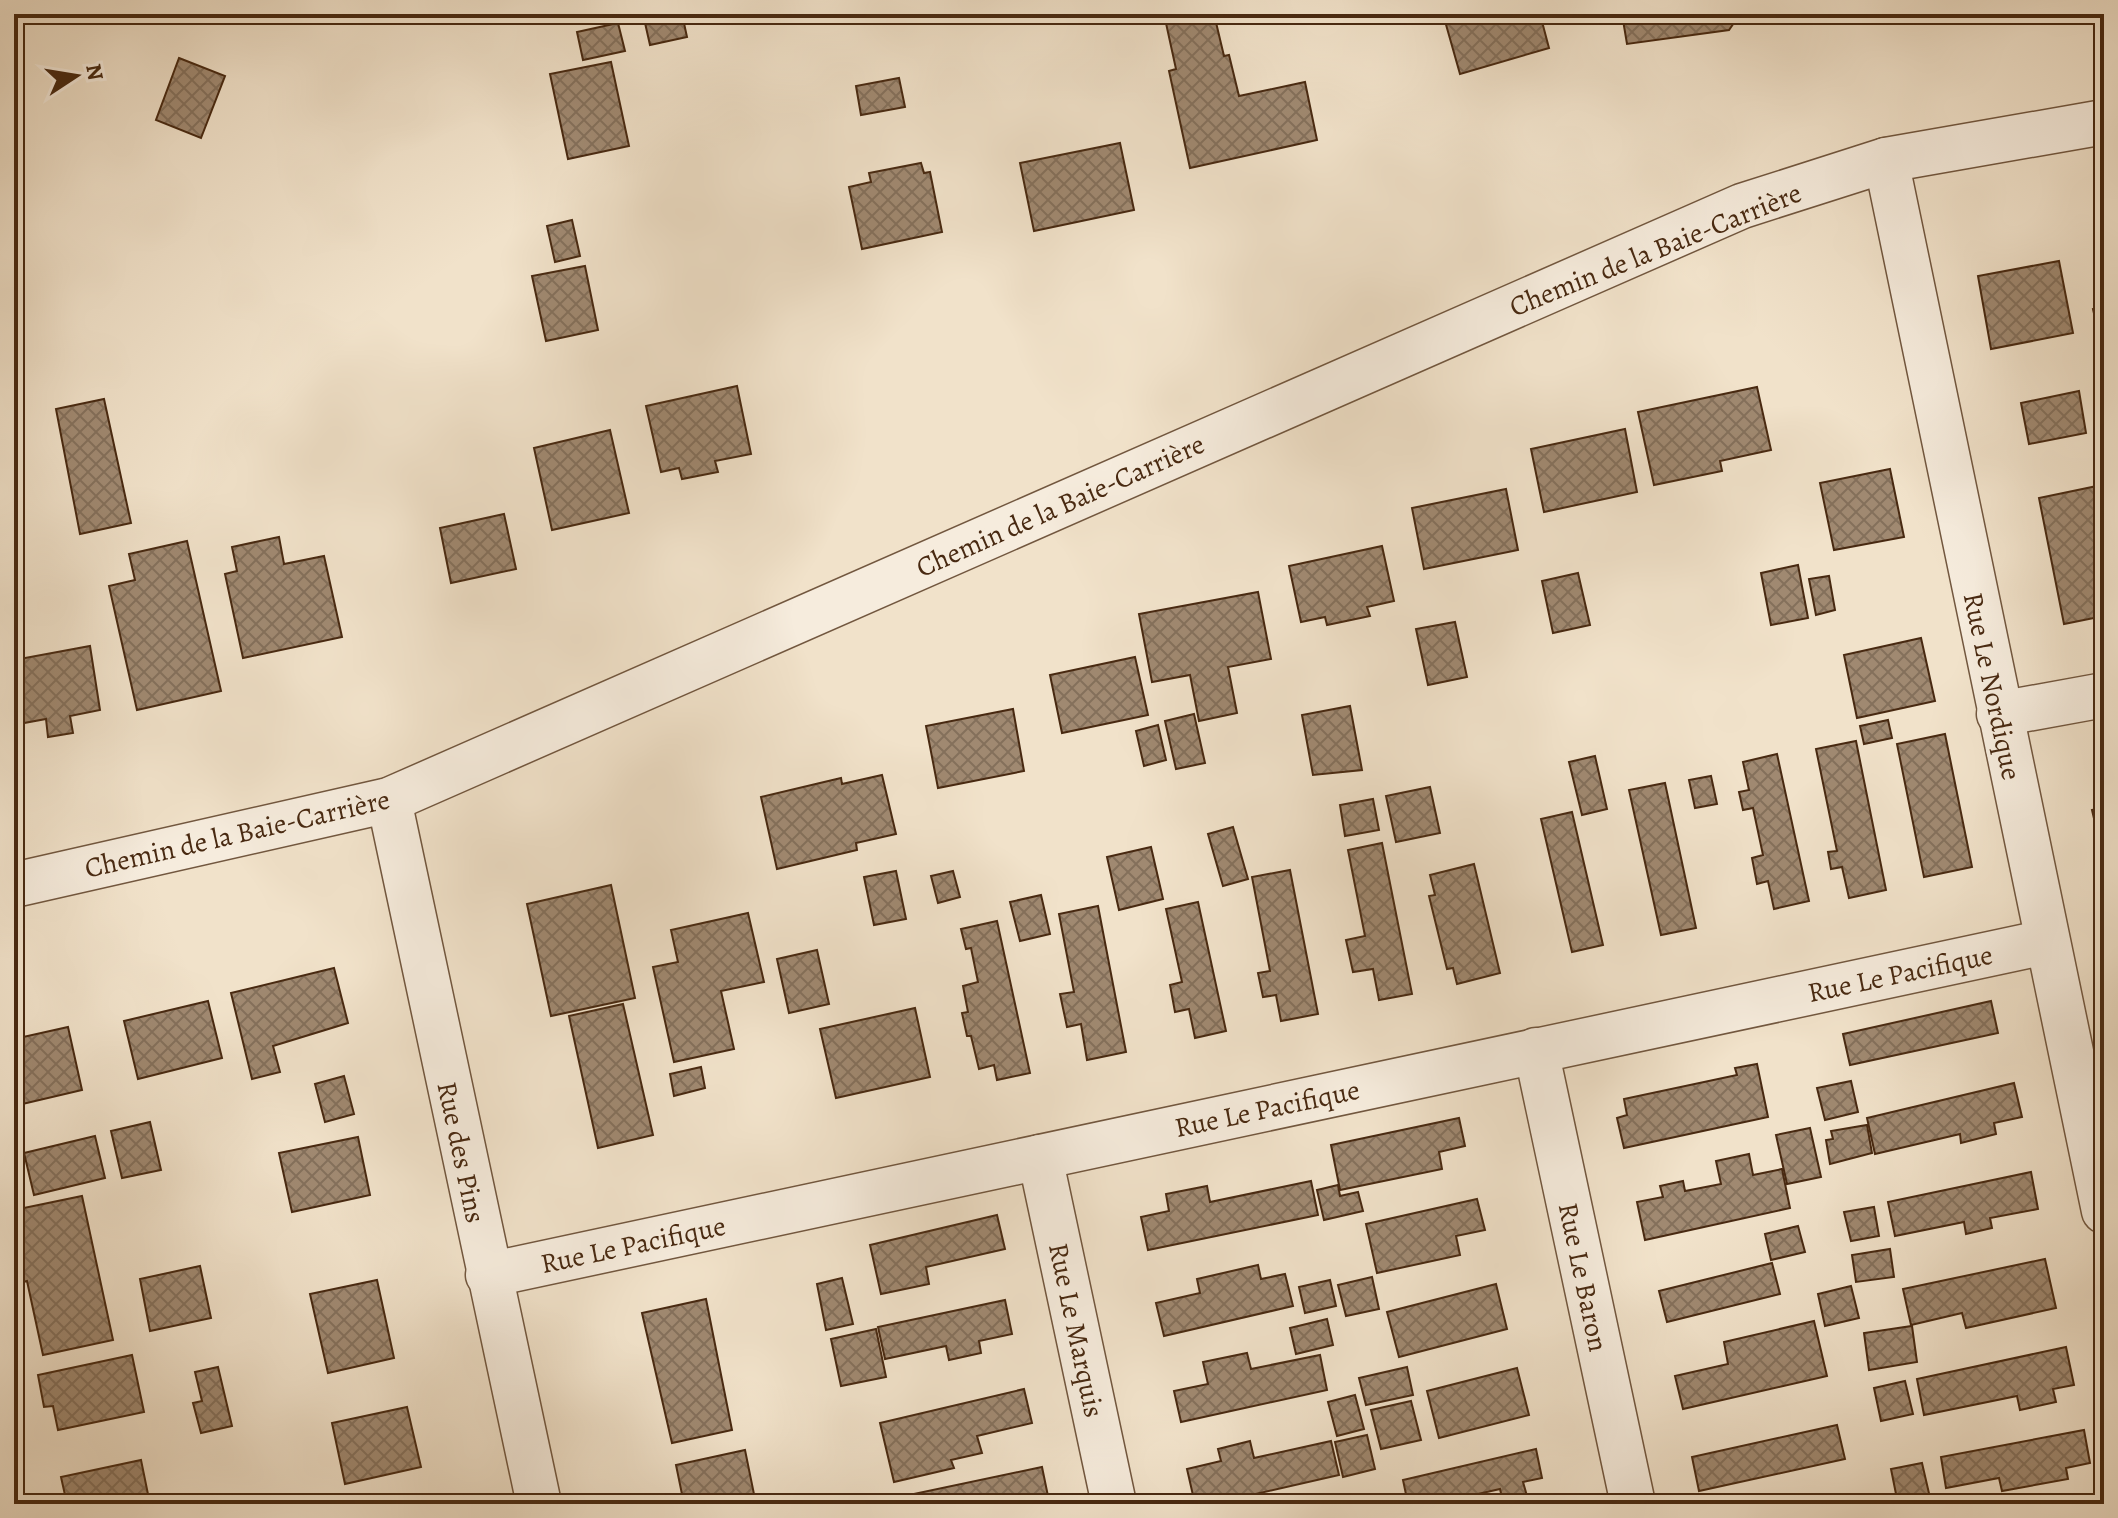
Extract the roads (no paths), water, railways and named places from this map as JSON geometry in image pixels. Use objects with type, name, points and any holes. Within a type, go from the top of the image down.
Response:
[{"type":"street","name":"Chemin de la Baie-Carrière","points":[[14,885],[389,800],[1742,206],[1886,160],[2104,122]]},
{"type":"street","name":"Rue Le Nordique","points":[[1886,160],[2104,1211]]},
{"type":"street","points":[[1999,714],[2104,695]]},
{"type":"street","name":"Rue des Pins","points":[[389,800],[539,1504]]},
{"type":"street","name":"Rue Le Pacifique","points":[[488,1275],[2046,942]]},
{"type":"street","name":"Rue Le Baron","points":[[1536,1050],[1633,1504]]},
{"type":"street","name":"Rue Le Marquis","points":[[1040,1157],[1114,1504]]}]
